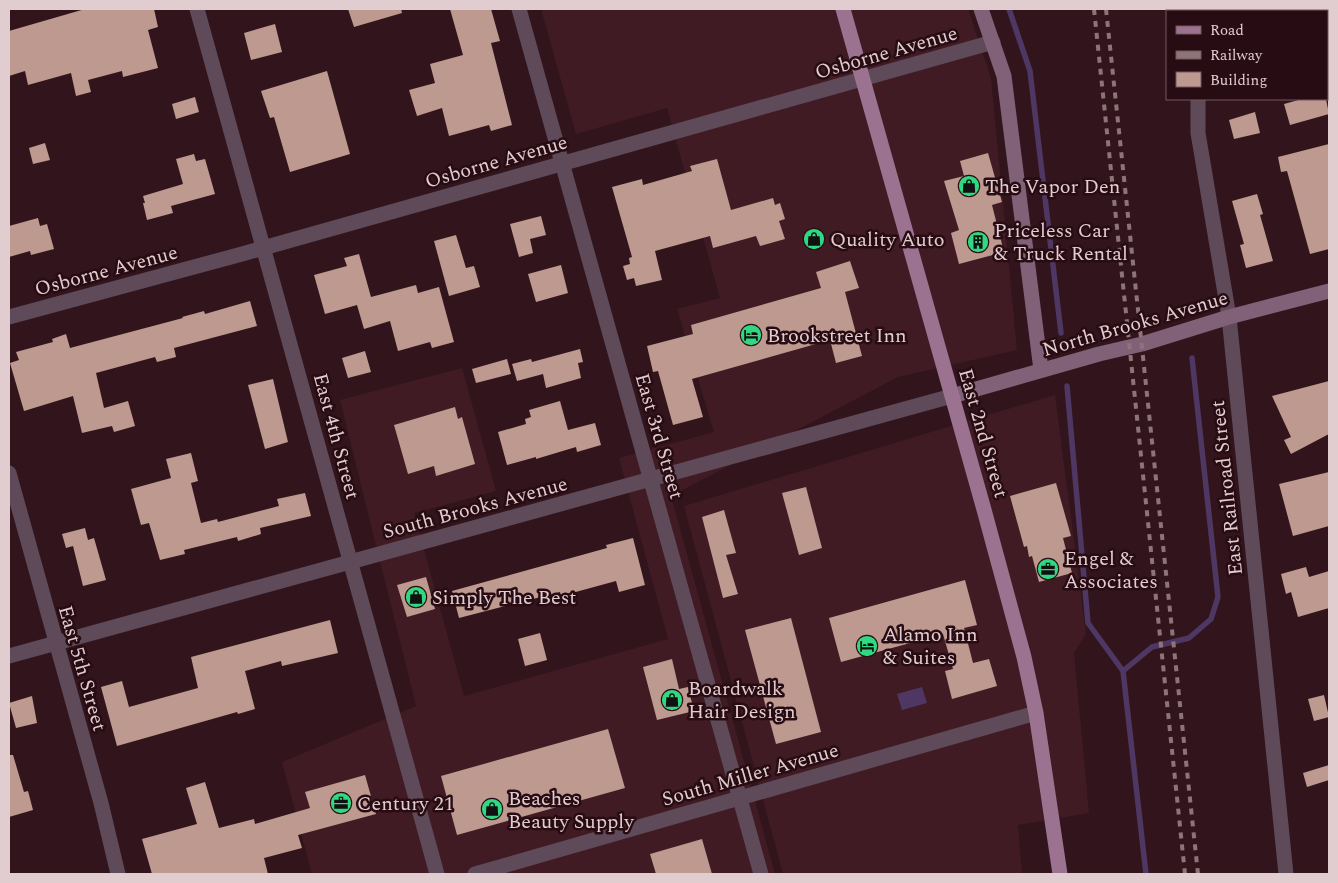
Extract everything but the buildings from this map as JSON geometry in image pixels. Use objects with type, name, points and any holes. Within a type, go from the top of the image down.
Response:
[{"type":"main road","name":"East 2nd Street","points":[[843,9],[1020,641],[1036,714],[1060,874]]},
{"type":"street","name":"East 4th Street","points":[[198,9],[437,874]]},
{"type":"street","name":"East 3rd Street","points":[[519,9],[761,874]]},
{"type":"street","points":[[981,9],[1004,76],[1041,370]]},
{"type":"street","name":"Osborne Avenue","points":[[9,317],[993,42]]},
{"type":"street","name":"East Railroad Street","points":[[1198,100],[1198,132],[1229,317],[1286,874]]},
{"type":"street","name":"North Brooks Avenue","points":[[952,396],[1041,370],[1142,344],[1229,317],[1329,291]]},
{"type":"street","name":"South Brooks Avenue","points":[[9,656],[952,396]]},
{"type":"street","name":"East 5th Street","points":[[9,473],[101,803],[118,874]]},
{"type":"street","name":"South Miller Avenue","points":[[475,874],[1036,714]]},
{"type":"shaded area","points":[[541,9],[968,9],[991,78],[1017,350],[898,377],[671,496],[775,874],[312,874],[282,762],[416,706],[340,400],[462,368],[496,491],[414,513],[464,696],[668,639],[619,458],[714,432],[677,309],[720,298],[667,108],[576,134]]},
{"type":"shaded area","points":[[1055,395],[1086,634],[1074,653],[1089,813],[1018,825],[1022,874],[783,874],[684,506]]},
{"type":"shaded area","points":[[922,687],[927,703],[902,710],[897,694]]},
{"type":"waterway","points":[[1009,9],[1030,71],[1061,333]]},
{"type":"waterway","points":[[1146,874],[1123,671],[1152,647],[1189,638],[1211,619],[1218,597],[1192,358]]},
{"type":"waterway","points":[[1067,386],[1088,623],[1123,671]]},
{"type":"railway","points":[[1094,9],[1185,874]]},
{"type":"railway","points":[[1106,9],[1198,874]]},
{"type":"place","name":"The Vapor Den","points":[[969,186]]},
{"type":"place","name":"Quality Auto","points":[[814,239]]},
{"type":"place","name":"Priceless Car & Truck Rental","points":[[978,242]]},
{"type":"place","name":"Brookstreet Inn","points":[[751,335]]},
{"type":"place","name":"Engel & Associates","points":[[1048,569]]},
{"type":"place","name":"Simply The Best","points":[[416,597]]},
{"type":"place","name":"Alamo Inn & Suites","points":[[867,646]]},
{"type":"place","name":"Boardwalk Hair Design","points":[[672,700]]},
{"type":"place","name":"Century 21","points":[[341,803]]},
{"type":"place","name":"Beaches Beauty Supply","points":[[492,809]]}]
